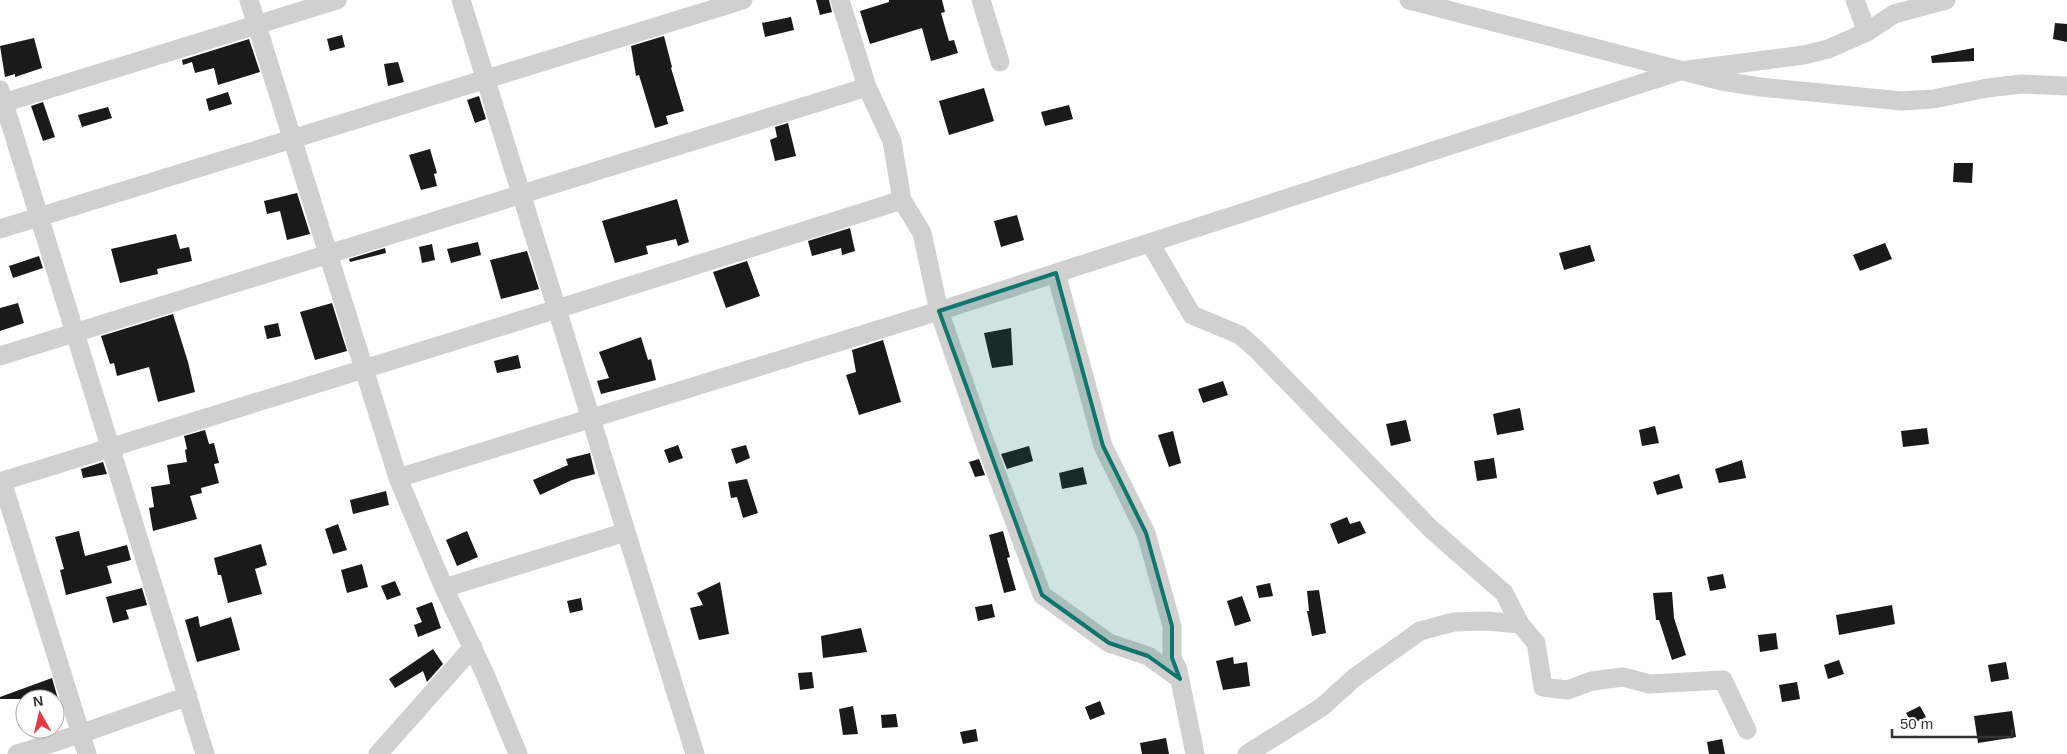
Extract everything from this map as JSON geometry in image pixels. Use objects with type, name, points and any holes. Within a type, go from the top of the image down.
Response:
[{"type":"street","points":[[249,0],[398,478],[444,588],[518,754]]},
{"type":"street","points":[[206,754],[40,217],[1,99],[337,0]]},
{"type":"street","points":[[460,0],[695,754]]},
{"type":"street","points":[[0,230],[485,80],[714,4],[743,0]]},
{"type":"street","points":[[840,0],[867,87],[892,141],[902,200],[922,233],[939,311],[984,440],[1042,595],[1109,643],[1148,656],[1180,679]]},
{"type":"street","points":[[981,0],[1000,62]]},
{"type":"street","points":[[1409,0],[1722,82],[1760,87],[1902,101],[1933,99],[1987,88],[2022,84],[2067,86]]},
{"type":"street","points":[[1855,0],[1867,32]]},
{"type":"street","points":[[398,478],[939,311],[1680,70],[1804,55],[1828,49],[1867,32],[1894,14],[1946,0]]},
{"type":"street","points":[[0,356],[867,87]]},
{"type":"street","points":[[87,754],[1,481],[557,310],[902,200]]},
{"type":"street","points":[[1150,243],[1192,314],[1240,335],[1430,529],[1504,593],[1520,624],[1536,642],[1543,687],[1567,690],[1592,681],[1623,677],[1649,684],[1724,680],[1747,730]]},
{"type":"street","points":[[1056,273],[1103,446],[1146,533],[1172,626],[1172,658],[1180,679],[1195,754]]},
{"type":"street","points":[[444,588],[626,532]]},
{"type":"street","points":[[1247,754],[1322,707],[1354,678],[1420,631],[1454,622],[1487,621],[1520,624]]},
{"type":"street","points":[[378,754],[472,648]]},
{"type":"street","points":[[17,754],[188,696]]},
{"type":"highlighted area","points":[[1056,273],[1103,446],[1146,533],[1172,626],[1172,658],[1180,679],[1148,656],[1109,643],[1042,595],[939,311]]},
{"type":"building","points":[[816,0],[829,0],[832,12],[820,15]]},
{"type":"building","points":[[889,0],[942,0],[945,12],[941,13],[949,41],[954,40],[958,53],[931,61],[922,28],[870,44],[860,11],[889,2]]},
{"type":"building","points":[[791,17],[794,30],[765,37],[762,23]]},
{"type":"building","points":[[2055,23],[2067,24],[2067,42],[2053,39]]},
{"type":"building","points":[[342,35],[345,47],[330,51],[327,39]]},
{"type":"building","points":[[664,36],[684,111],[666,116],[668,124],[655,128],[639,75],[636,76],[631,46]]},
{"type":"building","points":[[34,38],[42,68],[15,77],[15,74],[5,77],[0,46]]},
{"type":"building","points":[[249,39],[260,72],[218,85],[214,68],[195,73],[192,62],[183,65],[182,60]]},
{"type":"building","points":[[1974,48],[1974,61],[1932,63],[1931,56]]},
{"type":"building","points":[[398,62],[404,82],[388,86],[384,64]]},
{"type":"building","points":[[984,88],[994,121],[949,135],[939,101]]},
{"type":"building","points":[[228,92],[232,104],[209,111],[206,99]]},
{"type":"building","points":[[479,96],[486,119],[475,123],[467,100]]},
{"type":"building","points":[[43,102],[55,137],[43,141],[31,106]]},
{"type":"building","points":[[1069,105],[1073,119],[1045,126],[1041,112]]},
{"type":"building","points":[[108,107],[112,118],[82,127],[78,115]]},
{"type":"building","points":[[788,123],[796,156],[775,161],[770,140],[777,137],[775,127]]},
{"type":"building","points":[[430,149],[437,173],[434,174],[437,186],[421,190],[409,155]]},
{"type":"building","points":[[1954,163],[1973,163],[1972,183],[1953,182]]},
{"type":"building","points":[[297,193],[310,234],[287,240],[280,211],[267,214],[264,201]]},
{"type":"building","points":[[677,199],[689,242],[678,246],[676,239],[646,246],[648,254],[615,263],[602,221]]},
{"type":"building","points":[[1017,215],[1024,240],[1001,247],[994,221]]},
{"type":"building","points":[[850,228],[855,251],[842,255],[841,248],[812,256],[808,241]]},
{"type":"building","points":[[176,234],[180,249],[189,247],[192,261],[157,269],[158,274],[120,283],[111,249]]},
{"type":"building","points":[[478,242],[481,255],[451,263],[447,249]]},
{"type":"building","points":[[1885,243],[1892,259],[1860,271],[1853,255]]},
{"type":"building","points":[[432,244],[435,260],[422,263],[419,247]]},
{"type":"building","points":[[1590,245],[1595,261],[1564,270],[1559,253]]},
{"type":"building","points":[[385,248],[386,253],[350,262],[349,259]]},
{"type":"building","points":[[527,251],[539,289],[501,299],[490,260]]},
{"type":"building","points":[[39,256],[43,268],[13,278],[9,266]]},
{"type":"building","points":[[747,261],[760,296],[726,308],[713,272]]},
{"type":"building","points":[[18,303],[24,323],[0,331],[0,308]]},
{"type":"building","points":[[332,303],[347,351],[315,360],[300,312]]},
{"type":"building","points":[[173,314],[195,392],[158,402],[149,367],[117,376],[114,363],[110,364],[101,336]]},
{"type":"building","points":[[278,323],[281,336],[267,339],[264,326]]},
{"type":"building","points":[[1011,328],[1013,365],[992,368],[984,333]]},
{"type":"building","points":[[641,337],[648,360],[651,359],[656,380],[601,394],[597,381],[609,378],[599,352]]},
{"type":"building","points":[[883,340],[901,402],[859,415],[846,375],[856,372],[852,350]]},
{"type":"building","points":[[518,355],[521,368],[497,373],[494,361]]},
{"type":"building","points":[[1223,381],[1228,395],[1203,403],[1198,389]]},
{"type":"building","points":[[1520,408],[1524,430],[1497,435],[1493,414]]},
{"type":"building","points":[[1406,420],[1411,441],[1391,446],[1386,424]]},
{"type":"building","points":[[1655,426],[1659,443],[1642,446],[1639,430]]},
{"type":"building","points":[[1927,428],[1929,444],[1903,447],[1901,431]]},
{"type":"building","points":[[205,430],[209,444],[214,443],[219,463],[214,464],[219,483],[201,488],[202,493],[190,496],[197,519],[153,531],[149,508],[154,507],[151,487],[170,484],[167,465],[187,462],[184,436]]},
{"type":"building","points":[[1173,431],[1181,463],[1169,467],[1158,435]]},
{"type":"building","points":[[678,445],[683,458],[669,463],[664,450]]},
{"type":"building","points":[[746,445],[750,458],[736,464],[731,449]]},
{"type":"building","points":[[1029,446],[1033,461],[1007,469],[1001,454]]},
{"type":"building","points":[[590,453],[595,474],[572,480],[540,495],[533,480],[568,465],[566,459]]},
{"type":"building","points":[[1494,458],[1497,478],[1477,481],[1474,461]]},
{"type":"building","points":[[979,459],[985,475],[975,477],[969,462]]},
{"type":"building","points":[[1742,460],[1746,478],[1719,483],[1715,469]]},
{"type":"building","points":[[103,462],[107,474],[83,478],[81,469]]},
{"type":"building","points":[[1083,467],[1087,484],[1062,489],[1059,473]]},
{"type":"building","points":[[1679,474],[1683,488],[1657,495],[1653,482]]},
{"type":"building","points":[[747,479],[758,513],[743,518],[737,497],[731,498],[728,482]]},
{"type":"building","points":[[386,491],[389,505],[353,514],[350,500]]},
{"type":"building","points":[[1347,517],[1350,524],[1360,521],[1366,533],[1338,544],[1330,524]]},
{"type":"building","points":[[338,524],[347,550],[333,554],[325,529]]},
{"type":"building","points":[[79,531],[85,556],[127,545],[131,560],[107,566],[112,583],[66,595],[60,570],[64,569],[55,537]]},
{"type":"building","points":[[467,531],[478,557],[457,566],[446,540]]},
{"type":"building","points":[[1003,531],[1010,557],[1007,558],[1016,590],[1004,593],[989,535]]},
{"type":"building","points":[[261,544],[267,565],[255,569],[262,594],[228,603],[221,575],[218,575],[214,558]]},
{"type":"building","points":[[362,564],[368,587],[347,593],[341,570]]},
{"type":"building","points":[[1723,574],[1726,588],[1710,591],[1707,577]]},
{"type":"building","points":[[395,581],[401,595],[387,600],[381,586]]},
{"type":"building","points":[[720,582],[729,634],[699,640],[690,608],[703,605],[697,593]]},
{"type":"building","points":[[1270,583],[1273,596],[1259,598],[1256,586]]},
{"type":"building","points":[[142,588],[147,605],[126,610],[129,619],[113,623],[106,597]]},
{"type":"building","points":[[1319,590],[1326,633],[1312,636],[1307,611],[1309,611],[1307,591]]},
{"type":"building","points":[[1672,592],[1674,618],[1686,655],[1672,660],[1659,620],[1656,620],[1653,593]]},
{"type":"building","points":[[1242,596],[1251,621],[1235,626],[1227,601]]},
{"type":"building","points":[[581,598],[583,610],[570,613],[567,601]]},
{"type":"building","points":[[432,602],[441,628],[418,637],[414,625],[422,622],[416,608]]},
{"type":"building","points":[[992,604],[995,617],[978,621],[975,607]]},
{"type":"building","points":[[1892,605],[1895,624],[1839,635],[1836,615]]},
{"type":"building","points":[[198,616],[200,627],[231,617],[240,650],[197,662],[185,620]]},
{"type":"building","points":[[861,628],[867,652],[823,658],[821,636]]},
{"type":"building","points":[[1776,633],[1778,649],[1760,652],[1758,635]]},
{"type":"building","points":[[433,649],[443,664],[427,682],[423,671],[395,688],[389,679]]},
{"type":"building","points":[[1233,657],[1234,664],[1247,662],[1250,686],[1223,690],[1216,661]]},
{"type":"building","points":[[1839,660],[1844,674],[1828,679],[1824,665]]},
{"type":"building","points":[[2006,662],[2009,679],[1991,682],[1988,665]]},
{"type":"building","points":[[812,672],[814,688],[800,690],[798,673]]},
{"type":"building","points":[[52,678],[55,689],[22,689]]},
{"type":"building","points":[[1797,682],[1800,699],[1782,702],[1779,685]]},
{"type":"building","points":[[15,692],[15,699],[0,699],[0,697]]},
{"type":"building","points":[[1100,701],[1105,714],[1090,720],[1085,707]]},
{"type":"building","points":[[853,706],[858,734],[843,735],[839,709]]},
{"type":"building","points":[[1920,706],[1926,717],[1912,724],[1906,713]]},
{"type":"building","points":[[2012,711],[2016,737],[1978,743],[1974,716]]},
{"type":"building","points":[[896,714],[898,727],[882,728],[881,715]]},
{"type":"building","points":[[976,729],[978,741],[963,744],[960,732]]},
{"type":"building","points":[[1166,738],[1169,754],[1142,754],[1140,743]]},
{"type":"building","points":[[1722,739],[1725,754],[1709,754],[1707,742]]}]
